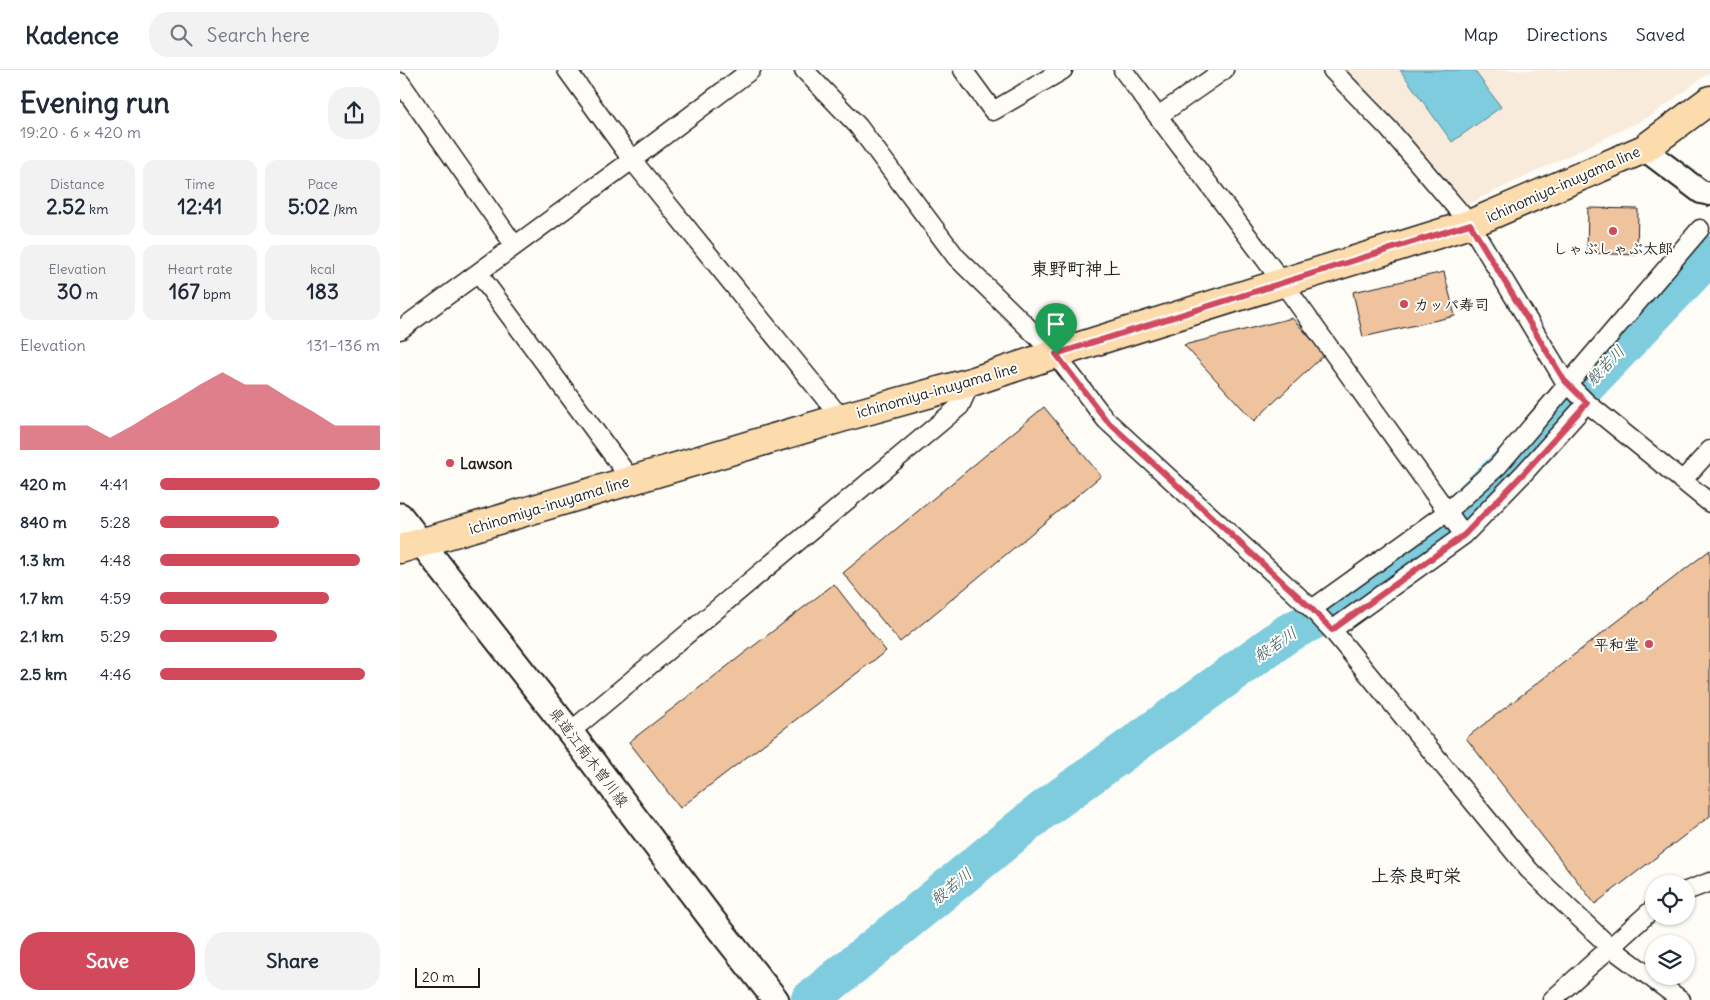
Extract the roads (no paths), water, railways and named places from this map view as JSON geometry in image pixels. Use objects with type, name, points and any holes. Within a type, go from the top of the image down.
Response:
[{"type":"main road","name":"ichinomiya-inuyama line","points":[[411,546],[841,418],[971,382],[1470,224],[1644,149],[1710,100]]},
{"type":"main road","name":"県道江南木曽川線","points":[[400,516],[411,546],[570,732],[710,917],[776,1000]]},
{"type":"street","points":[[567,70],[632,160],[841,418]]},
{"type":"street","points":[[400,330],[751,70]]},
{"type":"street","points":[[804,70],[858,126],[956,257],[1056,354],[1106,420],[1312,609],[1332,630],[1529,870],[1610,946],[1681,1000]]},
{"type":"street","points":[[963,70],[994,111],[1063,70]]},
{"type":"street","points":[[1123,70],[1283,283],[1464,535]]},
{"type":"street","points":[[1158,116],[1224,70]]},
{"type":"street","points":[[1332,70],[1388,128],[1470,224],[1564,380],[1587,403],[1710,503]]},
{"type":"street","points":[[400,82],[515,246]]},
{"type":"street","points":[[1644,149],[1701,192],[1710,194]]},
{"type":"street","points":[[1312,609],[1447,512],[1498,466],[1700,229]]},
{"type":"street","points":[[478,273],[632,480]]},
{"type":"street","points":[[570,732],[960,406],[971,382]]},
{"type":"street","points":[[1332,630],[1464,535],[1524,473],[1587,403]]},
{"type":"street","points":[[1682,481],[1710,450]]},
{"type":"street","points":[[1695,888],[1710,882]]},
{"type":"street","points":[[1552,1000],[1645,916]]},
{"type":"water","points":[[1400,70],[1474,70],[1501,107],[1452,142]]},
{"type":"waterway","name":"般若川","points":[[810,1000],[1043,810],[1288,633],[1342,606],[1434,537],[1517,458],[1710,255]]},
{"type":"place","name":"しゃぶしゃぶ太郎","points":[[1613,231]]},
{"type":"place","name":"カッパ寿司","points":[[1404,304]]},
{"type":"place","name":"Lawson","points":[[450,463]]},
{"type":"place","name":"平和堂","points":[[1649,644]]},
{"type":"district","name":"東野町神上","points":[[1076,268]]},
{"type":"district","name":"上奈良町栄","points":[[1416,875]]}]
